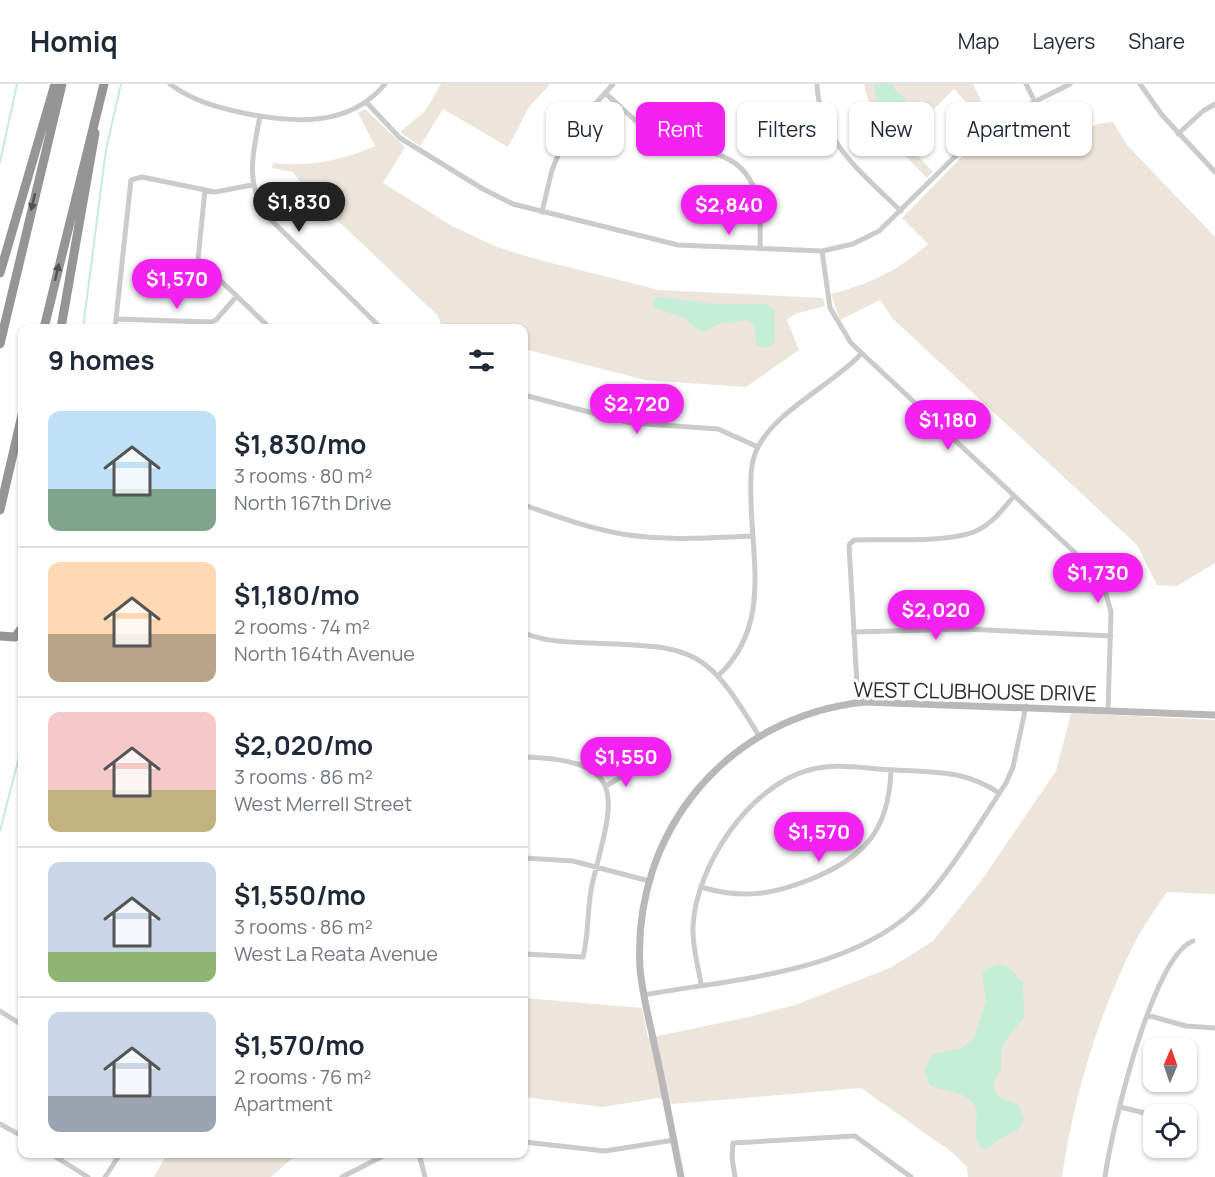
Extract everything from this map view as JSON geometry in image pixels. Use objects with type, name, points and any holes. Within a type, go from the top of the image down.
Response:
[{"type":"highway","points":[[0,273],[55,84]]},
{"type":"highway","points":[[0,344],[62,84]]},
{"type":"highway","points":[[45,324],[104,84]]},
{"type":"highway","points":[[62,324],[93,149],[98,106]]},
{"type":"highway","points":[[0,510],[18,432]]},
{"type":"highway","points":[[0,636],[15,637],[18,633]]},
{"type":"street","points":[[170,84],[198,101],[260,116],[302,122],[325,119],[366,102],[385,84]]},
{"type":"street","points":[[542,212],[552,170],[565,138],[613,84]]},
{"type":"street","points":[[818,84],[822,114],[836,144],[901,212]]},
{"type":"street","points":[[1026,84],[1035,102],[1070,84]]},
{"type":"street","points":[[1140,84],[1178,134],[1215,172]]},
{"type":"street","points":[[605,93],[642,127],[656,136],[684,147],[717,154],[744,172],[759,198],[760,249]]},
{"type":"street","points":[[366,102],[396,135],[499,198],[542,212],[678,245],[822,251],[862,240],[886,226],[956,156]]},
{"type":"street","points":[[1178,134],[1203,111],[1215,104]]},
{"type":"street","points":[[260,116],[251,162],[252,185],[260,205],[270,222],[377,324]]},
{"type":"street","points":[[115,324],[129,185],[133,179],[142,177],[205,190],[228,191],[252,185]]},
{"type":"street","points":[[205,190],[198,259],[266,324]]},
{"type":"street","points":[[822,251],[830,308],[843,332],[861,354],[1014,496],[1103,583],[1112,612],[1108,710]]},
{"type":"street","points":[[116,319],[211,322],[216,320],[236,297]]},
{"type":"street","points":[[719,675],[743,647],[753,620],[751,480],[758,447],[772,427],[843,372],[861,354]]},
{"type":"street","points":[[528,396],[632,423],[718,429],[758,447]]},
{"type":"street","points":[[858,702],[849,545],[854,540],[955,536],[974,532],[991,522],[1014,496]]},
{"type":"street","points":[[528,506],[592,528],[635,536],[674,539],[752,536]]},
{"type":"street","points":[[853,632],[949,629],[1111,636]]},
{"type":"street","points":[[528,634],[550,640],[673,648],[699,659],[719,675],[759,736]]},
{"type":"street","name":"WEST CLUBHOUSE DRIVE","points":[[681,1177],[640,969],[640,935],[649,881],[668,833],[696,791],[732,755],[759,736],[810,713],[858,702],[1026,706],[1215,715]]},
{"type":"street","points":[[645,995],[789,971],[850,949],[891,928],[912,912],[931,891],[999,793],[1013,767],[1026,706]]},
{"type":"street","points":[[528,757],[575,761],[594,772],[606,786],[609,814],[592,886],[582,957],[528,954]]},
{"type":"street","points":[[701,984],[693,935],[694,915],[701,887],[717,851],[735,824],[760,799],[787,780],[819,768],[891,770],[962,775],[979,780],[999,793]]},
{"type":"street","points":[[606,786],[636,769]]},
{"type":"street","points":[[701,887],[731,895],[768,894],[844,864],[871,839],[883,818],[889,798],[891,770]]},
{"type":"street","points":[[528,858],[573,861],[649,881]]},
{"type":"street","points":[[1105,1177],[1120,1107],[1147,1016],[1176,954],[1183,945],[1193,941]]},
{"type":"street","points":[[0,1011],[18,1022]]},
{"type":"street","points":[[1147,1016],[1186,1026],[1215,1028]]},
{"type":"street","points":[[1120,1107],[1143,1113]]},
{"type":"street","points":[[0,1124],[18,1134]]},
{"type":"street","points":[[735,1177],[732,1158],[733,1143],[855,1136],[911,1177]]},
{"type":"street","points":[[528,1142],[605,1151],[674,1140]]},
{"type":"street","points":[[57,1158],[88,1177]]},
{"type":"street","points":[[105,1177],[117,1158]]},
{"type":"street","points":[[342,1177],[379,1158]]},
{"type":"street","points":[[420,1158],[425,1177]]},
{"type":"shaded area","points":[[441,84],[550,84],[529,107],[508,147],[443,109],[420,146],[400,132],[425,111]]},
{"type":"shaded area","points":[[864,84],[973,84],[982,102],[966,102],[954,89],[934,109],[934,102],[869,102]]},
{"type":"shaded area","points":[[874,84],[893,84],[895,90],[905,98],[905,102],[878,102]]},
{"type":"shaded area","points":[[365,109],[405,147],[383,183],[452,226],[497,247],[659,290],[823,298],[825,306],[795,314],[787,320],[799,350],[746,387],[645,380],[528,350],[528,324],[441,324],[437,315],[307,191],[293,172],[272,168],[273,163],[300,164],[337,159],[375,146],[358,113]]},
{"type":"shaded area","points":[[1113,122],[1127,145],[1215,237],[1215,563],[1177,586],[1157,585],[1137,545],[893,319],[880,300],[840,320],[831,294],[858,286],[894,269],[928,244],[902,218],[962,156],[1092,156],[1092,126]]},
{"type":"shaded area","points":[[906,156],[918,156],[933,172],[927,178]]},
{"type":"shaded area","points":[[660,297],[713,304],[767,304],[774,310],[775,343],[765,348],[756,346],[755,327],[747,320],[718,324],[707,331],[699,331],[684,318],[653,307],[653,300]]},
{"type":"shaded area","points":[[1071,713],[1215,720],[1215,894],[1167,892],[1135,942],[1110,997],[1089,1056],[1073,1117],[1062,1177],[968,1177],[967,1167],[953,1153],[861,1088],[672,1104],[659,1098],[602,1107],[528,1098],[528,998],[642,1008],[648,1038],[795,1005],[890,968],[933,941],[981,881],[1056,771]]},
{"type":"shaded area","points":[[999,964],[1009,967],[1023,983],[1024,1017],[1002,1046],[1001,1069],[994,1082],[994,1089],[1000,1098],[1019,1105],[1024,1119],[1018,1130],[999,1139],[987,1149],[981,1148],[977,1142],[976,1108],[962,1095],[930,1085],[924,1070],[932,1054],[960,1049],[974,1038],[986,1000],[982,975],[986,969]]},
{"type":"shaded area","points":[[165,1158],[292,1158],[271,1177],[154,1177]]},
{"type":"waterway","points":[[0,162],[17,84]]},
{"type":"waterway","points":[[84,324],[106,150],[121,84]]},
{"type":"waterway","points":[[0,831],[18,761]]}]
